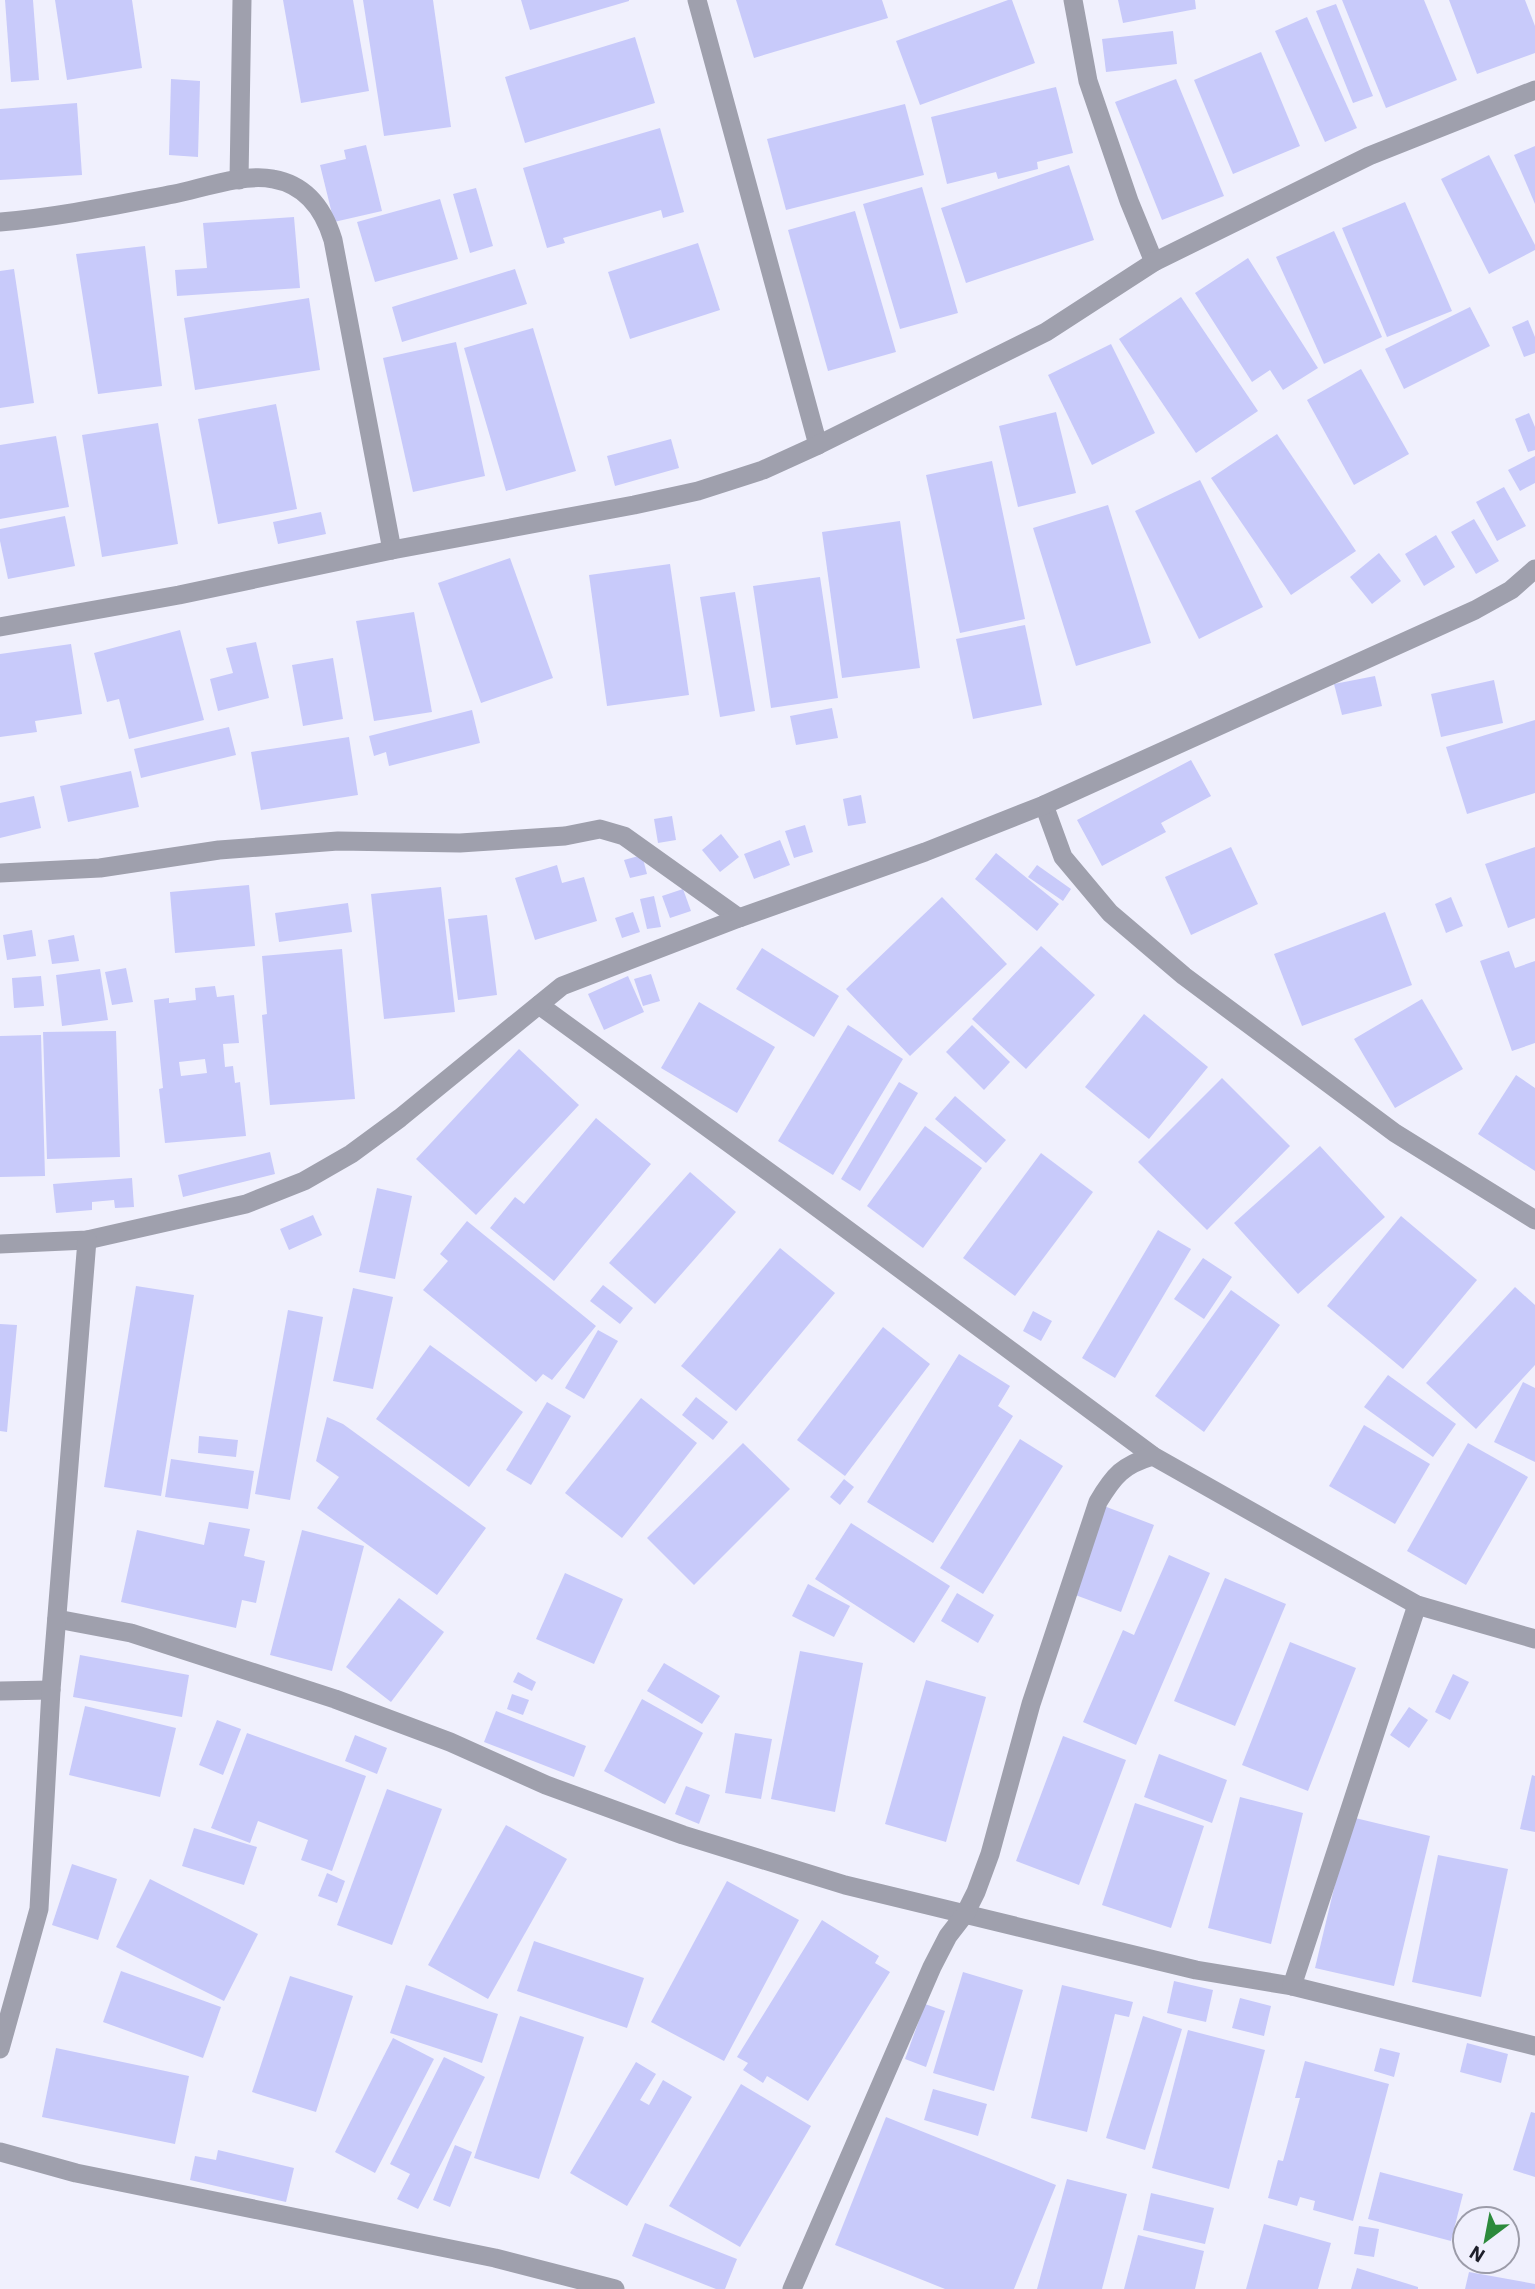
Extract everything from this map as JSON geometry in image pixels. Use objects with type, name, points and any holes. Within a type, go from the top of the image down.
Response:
[{"type":"street","points":[[239,180],[242,0]]},
{"type":"street","points":[[697,0],[818,445]]},
{"type":"street","points":[[1073,0],[1088,81],[1129,201],[1154,262]]},
{"type":"street","points":[[0,627],[180,595],[391,550],[698,491],[763,470],[1046,332],[1154,262],[1369,156],[1535,90]]},
{"type":"street","points":[[0,222],[50,218],[239,180],[271,178],[290,183],[318,204],[327,220],[333,240],[391,550]]},
{"type":"street","points":[[0,1244],[88,1240],[246,1204],[304,1181],[351,1154],[400,1118],[562,986],[739,918],[925,852],[1044,805],[1475,610],[1511,590],[1535,569]]},
{"type":"street","points":[[1044,805],[1063,857],[1110,914],[1184,976],[1395,1133],[1535,1220]]},
{"type":"street","points":[[0,873],[100,868],[219,850],[338,841],[460,843],[565,836],[600,829],[624,835],[739,918]]},
{"type":"street","points":[[539,1005],[1153,1456],[1417,1605],[1535,1639]]},
{"type":"street","points":[[0,2049],[39,1909],[51,1690],[88,1240]]},
{"type":"street","points":[[792,2289],[933,1967],[948,1936],[965,1914],[976,1892],[990,1854],[1031,1704],[1098,1502],[1122,1469],[1153,1456]]},
{"type":"street","points":[[1292,1986],[1417,1605]]},
{"type":"street","points":[[57,1619],[131,1633],[335,1699],[450,1742],[546,1785],[683,1835],[845,1885],[1196,1970],[1292,1986],[1535,2046]]},
{"type":"street","points":[[0,1691],[51,1690]]},
{"type":"street","points":[[0,2152],[76,2173],[495,2258],[615,2289]]},
{"type":"building","points":[[5,0],[33,0],[39,80],[11,82]]},
{"type":"building","points":[[55,0],[132,0],[142,68],[67,80]]},
{"type":"building","points":[[283,0],[353,0],[369,91],[301,103]]},
{"type":"building","points":[[363,0],[433,0],[451,127],[384,136]]},
{"type":"building","points":[[521,0],[629,0],[629,1],[530,30]]},
{"type":"building","points":[[736,0],[882,0],[888,18],[754,58]]},
{"type":"building","points":[[1012,0],[1035,63],[920,105],[896,41]]},
{"type":"building","points":[[1118,0],[1195,0],[1196,9],[1123,23]]},
{"type":"building","points":[[1342,0],[1424,0],[1457,80],[1386,108]]},
{"type":"building","points":[[1449,0],[1525,0],[1535,26],[1535,53],[1477,74]]},
{"type":"building","points":[[1336,4],[1373,96],[1353,103],[1316,11]]},
{"type":"building","points":[[1307,17],[1357,128],[1325,142],[1275,31]]},
{"type":"building","points":[[1173,31],[1177,64],[1106,72],[1102,39]]},
{"type":"building","points":[[635,37],[655,103],[525,143],[505,77]]},
{"type":"building","points":[[1261,52],[1300,146],[1233,174],[1194,80]]},
{"type":"building","points":[[171,79],[200,81],[198,157],[169,155]]},
{"type":"building","points":[[1176,79],[1224,196],[1162,220],[1115,102]]},
{"type":"building","points":[[1056,87],[1073,153],[1037,162],[1038,169],[998,179],[996,172],[947,184],[931,117]]},
{"type":"building","points":[[77,103],[82,175],[0,180],[0,109]]},
{"type":"building","points":[[905,104],[924,175],[786,210],[767,139]]},
{"type":"building","points":[[660,128],[684,212],[663,218],[661,210],[563,238],[565,243],[547,248],[523,168]]},
{"type":"building","points":[[366,145],[382,211],[334,222],[320,165],[346,159],[344,150]]},
{"type":"building","points":[[1535,146],[1535,204],[1514,155]]},
{"type":"building","points":[[1489,155],[1535,245],[1535,250],[1489,274],[1441,179]]},
{"type":"building","points":[[1069,165],[1094,240],[966,283],[941,208]]},
{"type":"building","points":[[922,187],[958,313],[900,329],[863,204]]},
{"type":"building","points":[[476,188],[493,246],[470,253],[453,194]]},
{"type":"building","points":[[440,199],[458,259],[375,282],[357,222]]},
{"type":"building","points":[[1405,202],[1452,311],[1387,337],[1342,228]]},
{"type":"building","points":[[855,211],[896,352],[828,371],[788,230]]},
{"type":"building","points":[[294,217],[300,288],[177,296],[175,270],[207,268],[203,223]]},
{"type":"building","points":[[1334,231],[1382,337],[1324,364],[1276,257]]},
{"type":"building","points":[[698,243],[720,310],[630,339],[608,272]]},
{"type":"building","points":[[145,246],[162,386],[98,394],[76,254]]},
{"type":"building","points":[[1248,258],[1318,368],[1283,390],[1270,370],[1252,382],[1195,293]]},
{"type":"building","points":[[14,269],[34,403],[0,408],[0,271]]},
{"type":"building","points":[[515,269],[527,304],[402,342],[392,307]]},
{"type":"building","points":[[1181,297],[1258,411],[1196,453],[1119,339]]},
{"type":"building","points":[[309,298],[320,370],[195,390],[184,318]]},
{"type":"building","points":[[1470,307],[1490,346],[1404,389],[1385,349]]},
{"type":"building","points":[[1528,320],[1535,337],[1535,353],[1524,357],[1512,327]]},
{"type":"building","points":[[533,328],[576,471],[506,491],[464,348]]},
{"type":"building","points":[[456,342],[485,476],[413,492],[383,358]]},
{"type":"building","points":[[1111,344],[1155,433],[1092,465],[1048,375]]},
{"type":"building","points":[[1361,369],[1409,454],[1354,485],[1307,400]]},
{"type":"building","points":[[276,404],[297,509],[218,524],[198,419]]},
{"type":"building","points":[[1056,412],[1076,493],[1018,507],[999,426]]},
{"type":"building","points":[[1529,413],[1535,427],[1535,450],[1528,452],[1515,419]]},
{"type":"building","points":[[158,423],[178,544],[102,557],[82,435]]},
{"type":"building","points":[[1277,434],[1356,551],[1291,595],[1211,478]]},
{"type":"building","points":[[56,436],[69,507],[0,519],[0,445]]},
{"type":"building","points":[[671,439],[679,468],[615,486],[607,456]]},
{"type":"building","points":[[1535,456],[1535,483],[1520,491],[1508,470]]},
{"type":"building","points":[[992,461],[1025,619],[960,633],[926,475]]},
{"type":"building","points":[[1200,480],[1263,607],[1199,639],[1135,511]]},
{"type":"building","points":[[1504,487],[1526,526],[1497,541],[1476,502]]},
{"type":"building","points":[[1108,505],[1151,643],[1076,666],[1033,528]]},
{"type":"building","points":[[321,512],[326,534],[278,544],[273,522]]},
{"type":"building","points":[[65,516],[75,566],[8,579],[0,529]]},
{"type":"building","points":[[1474,519],[1499,561],[1476,574],[1451,532]]},
{"type":"building","points":[[900,521],[920,668],[842,678],[822,532]]},
{"type":"building","points":[[1436,535],[1455,567],[1424,586],[1405,554]]},
{"type":"building","points":[[1379,553],[1401,581],[1372,604],[1350,577]]},
{"type":"building","points":[[510,558],[553,678],[481,703],[438,583]]},
{"type":"building","points":[[670,564],[689,695],[607,706],[589,575]]},
{"type":"building","points":[[820,577],[838,698],[771,708],[753,586]]},
{"type":"building","points":[[735,592],[755,711],[720,717],[700,597]]},
{"type":"building","points":[[414,612],[432,712],[374,721],[356,621]]},
{"type":"building","points":[[1025,625],[1042,705],[973,719],[956,639]]},
{"type":"building","points":[[180,630],[204,720],[129,739],[119,699],[107,702],[94,653]]},
{"type":"building","points":[[256,642],[269,698],[218,711],[210,679],[233,673],[226,648]]},
{"type":"building","points":[[71,644],[82,714],[35,721],[37,732],[0,737],[0,654]]},
{"type":"building","points":[[333,658],[343,719],[303,726],[292,665]]},
{"type":"building","points":[[1375,676],[1382,706],[1342,715],[1334,684]]},
{"type":"building","points":[[1494,680],[1503,723],[1441,737],[1431,694]]},
{"type":"building","points":[[832,708],[838,738],[796,745],[790,716]]},
{"type":"building","points":[[472,710],[480,743],[389,766],[386,752],[374,756],[369,736]]},
{"type":"building","points":[[1535,720],[1535,793],[1467,814],[1446,747]]},
{"type":"building","points":[[229,727],[236,755],[141,778],[134,749]]},
{"type":"building","points":[[349,737],[358,795],[261,810],[251,752]]},
{"type":"building","points":[[1191,760],[1211,796],[1161,823],[1166,832],[1102,866],[1077,820]]},
{"type":"building","points":[[131,771],[139,807],[68,822],[60,786]]},
{"type":"building","points":[[861,795],[866,823],[848,826],[843,799]]},
{"type":"building","points":[[34,796],[41,828],[0,838],[0,803]]},
{"type":"building","points":[[672,816],[676,840],[658,843],[654,819]]},
{"type":"building","points":[[805,825],[813,852],[794,858],[785,831]]},
{"type":"building","points":[[721,834],[739,857],[720,872],[702,850]]},
{"type":"building","points":[[780,840],[790,865],[754,879],[744,854]]},
{"type":"building","points":[[1231,847],[1258,904],[1191,935],[1165,877]]},
{"type":"building","points":[[1535,847],[1535,918],[1508,928],[1485,864]]},
{"type":"building","points":[[996,853],[1059,904],[1037,931],[975,879]]},
{"type":"building","points":[[642,855],[647,874],[630,878],[624,860]]},
{"type":"building","points":[[557,865],[562,883],[584,877],[597,921],[535,940],[515,878]]},
{"type":"building","points":[[1037,865],[1071,889],[1063,901],[1028,877]]},
{"type":"building","points":[[249,885],[255,946],[175,953],[170,892]]},
{"type":"building","points":[[441,887],[455,1012],[384,1019],[371,894]]},
{"type":"building","points":[[683,889],[691,911],[670,918],[662,896]]},
{"type":"building","points":[[654,896],[661,927],[647,929],[640,899]]},
{"type":"building","points":[[942,897],[1007,964],[910,1056],[846,989]]},
{"type":"building","points":[[1451,897],[1463,926],[1446,933],[1435,904]]},
{"type":"building","points":[[348,903],[352,932],[279,942],[275,913]]},
{"type":"building","points":[[633,912],[640,932],[622,938],[615,918]]},
{"type":"building","points":[[1385,912],[1412,985],[1302,1026],[1274,954]]},
{"type":"building","points":[[487,915],[497,995],[458,1000],[448,919]]},
{"type":"building","points":[[32,930],[36,956],[7,960],[3,935]]},
{"type":"building","points":[[74,935],[79,961],[52,964],[48,940]]},
{"type":"building","points":[[1041,946],[1095,995],[1026,1069],[972,1019]]},
{"type":"building","points":[[762,948],[839,996],[814,1037],[736,989]]},
{"type":"building","points":[[342,949],[355,1099],[270,1105],[262,1015],[267,1014],[262,956]]},
{"type":"building","points":[[1509,951],[1515,968],[1535,961],[1535,1043],[1512,1051],[1480,961]]},
{"type":"building","points":[[126,968],[133,1002],[112,1005],[105,972]]},
{"type":"building","points":[[100,969],[108,1020],[62,1026],[56,975]]},
{"type":"building","points":[[651,974],[660,1001],[643,1006],[634,979]]},
{"type":"building","points":[[41,976],[44,1006],[14,1008],[12,978]]},
{"type":"building","points":[[628,976],[644,1012],[604,1030],[588,994]]},
{"type":"building","points":[[215,986],[217,997],[234,995],[239,1043],[223,1044],[225,1067],[233,1066],[235,1083],[240,1082],[246,1136],[165,1143],[159,1089],[163,1088],[154,1000],[169,998],[169,1003],[196,1000],[195,988]],"holes":[[[205,1059],[207,1073],[181,1076],[179,1062]]]},
{"type":"building","points":[[1422,999],[1463,1069],[1395,1108],[1354,1039]]},
{"type":"building","points":[[699,1002],[775,1047],[737,1113],[661,1068]]},
{"type":"building","points":[[1144,1014],[1208,1067],[1149,1139],[1085,1087]]},
{"type":"building","points":[[848,1025],[903,1059],[833,1175],[778,1141]]},
{"type":"building","points":[[972,1025],[1010,1062],[984,1090],[946,1052]]},
{"type":"building","points":[[116,1031],[120,1157],[47,1159],[43,1032]]},
{"type":"building","points":[[41,1035],[45,1176],[0,1177],[0,1036]]},
{"type":"building","points":[[519,1049],[579,1105],[476,1215],[416,1159]]},
{"type":"building","points":[[1516,1075],[1535,1088],[1535,1171],[1478,1134]]},
{"type":"building","points":[[1222,1078],[1290,1146],[1207,1230],[1138,1162]]},
{"type":"building","points":[[899,1082],[918,1093],[860,1191],[841,1179]]},
{"type":"building","points":[[955,1096],[1006,1140],[986,1163],[935,1119]]},
{"type":"building","points":[[596,1118],[651,1164],[554,1281],[490,1228],[515,1197],[524,1204]]},
{"type":"building","points":[[925,1126],[982,1168],[923,1248],[867,1206]]},
{"type":"building","points":[[1320,1146],[1385,1217],[1298,1294],[1234,1223]]},
{"type":"building","points":[[270,1152],[275,1174],[183,1197],[178,1175]]},
{"type":"building","points":[[1041,1153],[1093,1192],[1015,1296],[963,1258]]},
{"type":"building","points":[[690,1172],[736,1212],[655,1304],[609,1263]]},
{"type":"building","points":[[132,1178],[134,1207],[115,1208],[114,1200],[92,1202],[92,1210],[56,1213],[53,1184]]},
{"type":"building","points":[[377,1188],[412,1196],[395,1279],[359,1272]]},
{"type":"building","points":[[313,1215],[322,1235],[289,1250],[280,1229]]},
{"type":"building","points":[[1401,1216],[1477,1280],[1403,1369],[1327,1306]]},
{"type":"building","points":[[467,1221],[596,1326],[552,1380],[543,1374],[536,1382],[423,1290],[448,1261],[440,1254]]},
{"type":"building","points":[[1158,1230],[1191,1249],[1115,1378],[1082,1358]]},
{"type":"building","points":[[780,1248],[835,1293],[736,1411],[681,1366]]},
{"type":"building","points":[[1203,1258],[1232,1277],[1204,1319],[1174,1299]]},
{"type":"building","points":[[603,1285],[633,1308],[620,1324],[590,1301]]},
{"type":"building","points":[[136,1286],[194,1295],[161,1496],[104,1487]]},
{"type":"building","points":[[1515,1287],[1535,1305],[1535,1365],[1476,1429],[1426,1383]]},
{"type":"building","points":[[353,1288],[393,1297],[373,1389],[333,1381]]},
{"type":"building","points":[[1231,1290],[1280,1325],[1204,1432],[1155,1396]]},
{"type":"building","points":[[288,1310],[323,1317],[290,1500],[255,1494]]},
{"type":"building","points":[[1033,1311],[1052,1321],[1041,1341],[1023,1331]]},
{"type":"building","points":[[0,1324],[17,1325],[7,1432],[0,1431]]},
{"type":"building","points":[[883,1327],[930,1364],[845,1476],[797,1440]]},
{"type":"building","points":[[598,1330],[618,1341],[584,1399],[565,1388]]},
{"type":"building","points":[[430,1345],[523,1412],[469,1487],[376,1419]]},
{"type":"building","points":[[959,1354],[1010,1386],[998,1406],[1013,1416],[933,1543],[867,1502]]},
{"type":"building","points":[[1388,1375],[1456,1424],[1433,1457],[1364,1407]]},
{"type":"building","points":[[1523,1382],[1535,1388],[1535,1462],[1494,1442]]},
{"type":"building","points":[[696,1397],[728,1422],[713,1440],[682,1415]]},
{"type":"building","points":[[641,1398],[697,1443],[622,1538],[565,1493]]},
{"type":"building","points":[[547,1402],[571,1416],[531,1485],[506,1470]]},
{"type":"building","points":[[327,1417],[343,1424],[486,1528],[437,1595],[317,1508],[339,1477],[316,1461]]},
{"type":"building","points":[[1364,1425],[1430,1464],[1395,1524],[1329,1486]]},
{"type":"building","points":[[199,1436],[238,1440],[236,1457],[198,1453]]},
{"type":"building","points":[[1020,1439],[1063,1466],[983,1594],[940,1568]]},
{"type":"building","points":[[743,1443],[790,1489],[694,1585],[647,1538]]},
{"type":"building","points":[[1468,1443],[1528,1477],[1466,1585],[1407,1551]]},
{"type":"building","points":[[171,1459],[254,1471],[248,1509],[165,1497]]},
{"type":"building","points":[[844,1479],[854,1487],[840,1505],[830,1497]]},
{"type":"building","points":[[1104,1506],[1154,1525],[1121,1612],[1070,1593]]},
{"type":"building","points":[[209,1522],[250,1529],[244,1556],[265,1561],[256,1603],[242,1600],[236,1628],[121,1602],[137,1530],[204,1545]]},
{"type":"building","points":[[851,1523],[950,1586],[914,1643],[815,1579]]},
{"type":"building","points":[[302,1530],[364,1546],[332,1671],[270,1655]]},
{"type":"building","points":[[1169,1555],[1210,1573],[1136,1745],[1083,1722],[1123,1630],[1134,1635]]},
{"type":"building","points":[[565,1573],[623,1599],[594,1664],[536,1639]]},
{"type":"building","points":[[1225,1578],[1286,1604],[1235,1726],[1174,1701]]},
{"type":"building","points":[[808,1584],[850,1606],[834,1637],[792,1616]]},
{"type":"building","points":[[957,1593],[994,1615],[978,1643],[941,1621]]},
{"type":"building","points":[[399,1598],[444,1632],[391,1702],[346,1667]]},
{"type":"building","points":[[1290,1642],[1356,1668],[1308,1791],[1242,1765]]},
{"type":"building","points":[[800,1651],[863,1663],[835,1812],[771,1799]]},
{"type":"building","points":[[80,1655],[189,1675],[182,1717],[73,1697]]},
{"type":"building","points":[[664,1663],[720,1696],[702,1724],[647,1691]]},
{"type":"building","points":[[518,1672],[536,1682],[532,1691],[513,1682]]},
{"type":"building","points":[[1453,1674],[1469,1682],[1450,1720],[1435,1712]]},
{"type":"building","points":[[926,1680],[986,1697],[946,1842],[885,1824]]},
{"type":"building","points":[[512,1694],[529,1700],[523,1715],[507,1709]]},
{"type":"building","points":[[642,1699],[703,1733],[665,1804],[604,1771]]},
{"type":"building","points":[[85,1706],[176,1728],[160,1797],[69,1775]]},
{"type":"building","points":[[1409,1707],[1428,1720],[1409,1748],[1390,1735]]},
{"type":"building","points":[[496,1711],[586,1746],[574,1777],[484,1742]]},
{"type":"building","points":[[217,1720],[241,1729],[223,1775],[199,1765]]},
{"type":"building","points":[[247,1733],[366,1776],[332,1871],[301,1860],[308,1840],[258,1821],[250,1843],[211,1828]]},
{"type":"building","points":[[735,1733],[772,1739],[761,1799],[725,1793]]},
{"type":"building","points":[[355,1735],[387,1748],[377,1774],[345,1761]]},
{"type":"building","points":[[1063,1736],[1126,1760],[1079,1885],[1016,1861]]},
{"type":"building","points":[[1159,1754],[1227,1780],[1212,1823],[1144,1797]]},
{"type":"building","points":[[1532,1775],[1535,1776],[1535,1832],[1520,1829]]},
{"type":"building","points":[[686,1786],[710,1795],[699,1824],[675,1814]]},
{"type":"building","points":[[387,1789],[442,1809],[392,1945],[337,1925]]},
{"type":"building","points":[[1240,1797],[1303,1813],[1271,1944],[1208,1928]]},
{"type":"building","points":[[1135,1803],[1204,1826],[1171,1928],[1102,1905]]},
{"type":"building","points":[[1351,1817],[1430,1836],[1394,1986],[1315,1968]]},
{"type":"building","points":[[506,1825],[567,1859],[488,1999],[428,1965]]},
{"type":"building","points":[[194,1828],[257,1847],[244,1885],[182,1866]]},
{"type":"building","points":[[1438,1855],[1508,1869],[1481,1997],[1412,1982]]},
{"type":"building","points":[[72,1864],[117,1879],[98,1940],[52,1925]]},
{"type":"building","points":[[327,1873],[345,1881],[337,1903],[318,1896]]},
{"type":"building","points":[[150,1879],[258,1934],[224,2001],[116,1947]]},
{"type":"building","points":[[727,1881],[799,1920],[724,2061],[651,2022]]},
{"type":"building","points":[[822,1920],[879,1956],[875,1963],[890,1972],[808,2101],[767,2076],[763,2083],[743,2070],[748,2063],[737,2057]]},
{"type":"building","points":[[534,1941],[644,1978],[627,2028],[517,1991]]},
{"type":"building","points":[[121,1971],[221,2007],[203,2058],[103,2022]]},
{"type":"building","points":[[963,1972],[1023,1990],[994,2091],[933,2073]]},
{"type":"building","points":[[290,1976],[353,1996],[316,2112],[252,2092]]},
{"type":"building","points":[[1174,1981],[1213,1990],[1206,2022],[1167,2013]]},
{"type":"building","points":[[406,1985],[498,2014],[482,2063],[390,2033]]},
{"type":"building","points":[[1062,1985],[1133,2002],[1129,2017],[1115,2014],[1087,2132],[1031,2118]]},
{"type":"building","points":[[1240,1998],[1271,2006],[1264,2036],[1232,2028]]},
{"type":"building","points":[[925,2004],[945,2011],[926,2067],[905,2059]]},
{"type":"building","points":[[520,2016],[584,2037],[539,2179],[474,2158]]},
{"type":"building","points":[[1143,2016],[1182,2029],[1145,2150],[1106,2138]]},
{"type":"building","points":[[1188,2030],[1265,2050],[1229,2189],[1152,2168]]},
{"type":"building","points":[[393,2038],[434,2059],[375,2173],[335,2152]]},
{"type":"building","points":[[1467,2043],[1508,2054],[1501,2083],[1460,2072]]},
{"type":"building","points":[[56,2048],[189,2076],[175,2144],[42,2117]]},
{"type":"building","points":[[1380,2048],[1400,2053],[1394,2077],[1374,2071]]},
{"type":"building","points":[[444,2057],[485,2077],[418,2209],[397,2199],[410,2174],[390,2164]]},
{"type":"building","points":[[1305,2061],[1389,2084],[1353,2221],[1313,2210],[1315,2201],[1300,2197],[1297,2206],[1268,2198],[1278,2160],[1283,2161],[1300,2098],[1295,2098]]},
{"type":"building","points":[[636,2062],[656,2074],[640,2100],[649,2105],[663,2080],[692,2097],[627,2206],[570,2173]]},
{"type":"building","points":[[741,2084],[811,2126],[740,2247],[669,2206]]},
{"type":"building","points":[[933,2089],[987,2104],[978,2136],[924,2120]]},
{"type":"building","points":[[1531,2112],[1535,2113],[1535,2177],[1513,2170]]},
{"type":"building","points":[[886,2117],[1056,2185],[1014,2289],[945,2289],[835,2245]]},
{"type":"building","points":[[455,2145],[472,2152],[450,2207],[433,2200]]},
{"type":"building","points":[[218,2150],[294,2168],[286,2202],[190,2180],[195,2156],[216,2160]]},
{"type":"building","points":[[1380,2172],[1463,2194],[1460,2205],[1451,2205],[1451,2241],[1368,2219]]},
{"type":"building","points":[[1067,2179],[1127,2194],[1102,2289],[1037,2289]]},
{"type":"building","points":[[1151,2193],[1214,2208],[1205,2244],[1143,2230]]},
{"type":"building","points":[[645,2223],[737,2259],[725,2289],[716,2289],[632,2256]]},
{"type":"building","points":[[1264,2224],[1331,2243],[1318,2289],[1246,2289]]},
{"type":"building","points":[[1359,2226],[1379,2229],[1374,2257],[1354,2254]]},
{"type":"building","points":[[1138,2235],[1204,2251],[1195,2289],[1124,2289]]},
{"type":"building","points":[[1357,2268],[1418,2287],[1418,2289],[1351,2289]]},
{"type":"building","points":[[1468,2275],[1486,2275],[1535,2284],[1535,2289],[1465,2289]]}]
